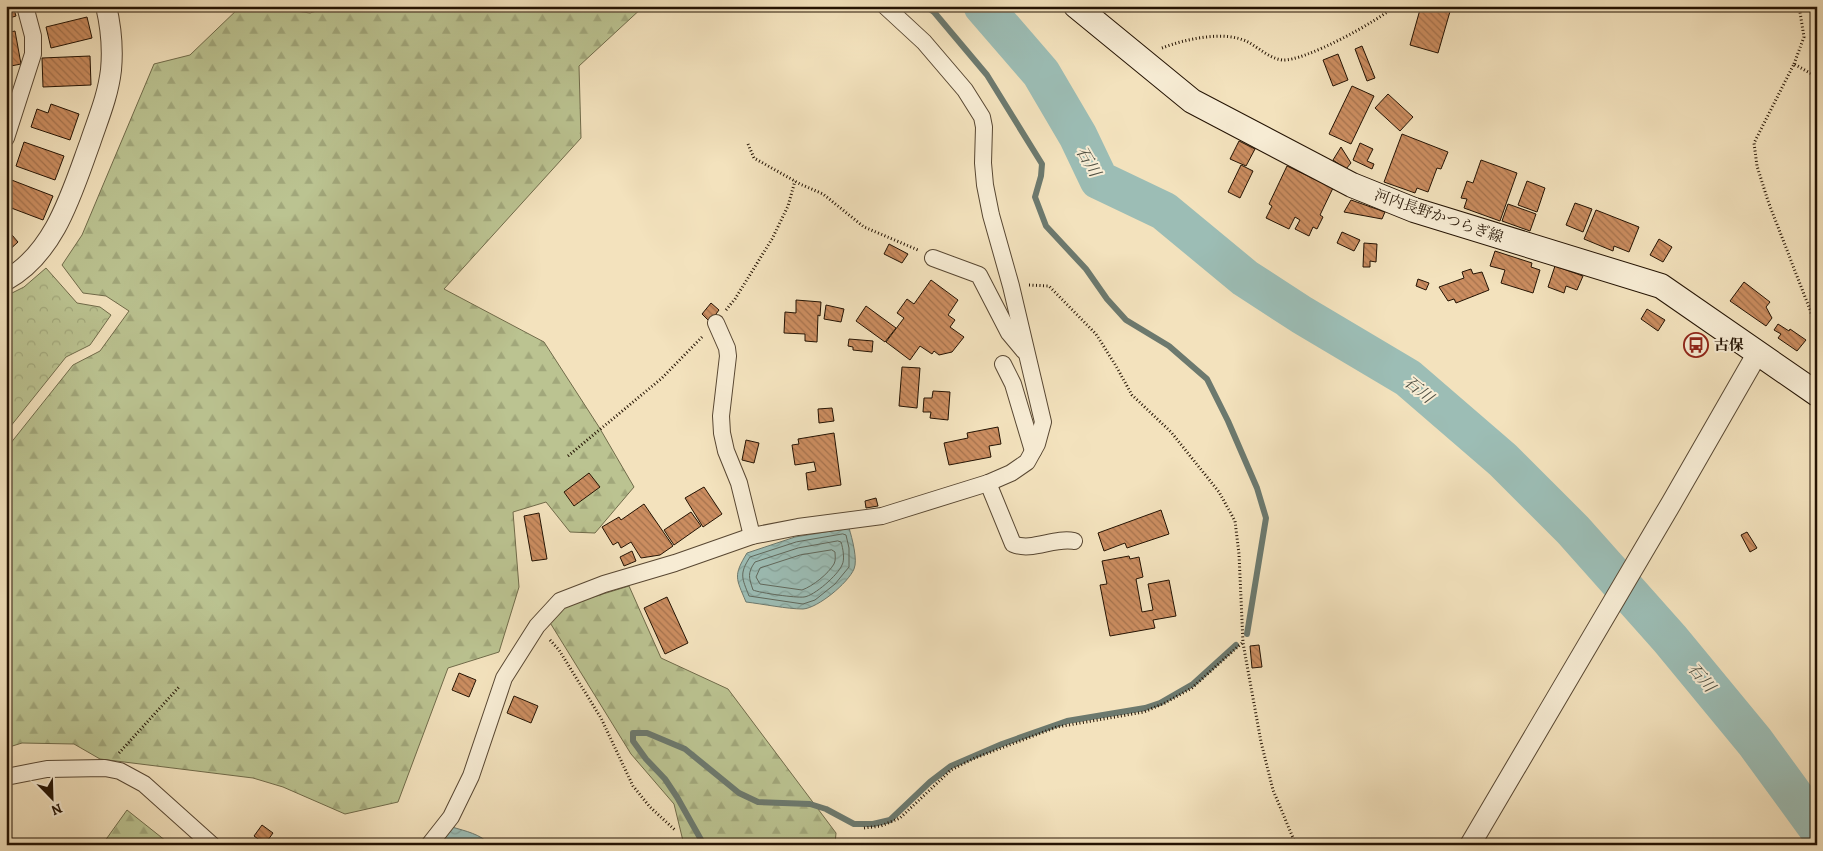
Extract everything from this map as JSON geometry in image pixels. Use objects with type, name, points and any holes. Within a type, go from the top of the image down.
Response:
[{"type":"main road","name":"河内長野かつらぎ線","points":[[1076,6],[1192,101],[1352,185],[1414,210],[1661,286],[1817,394]]},
{"type":"street","points":[[6,138],[33,54],[33,36],[25,6]]},
{"type":"street","points":[[6,280],[16,274],[40,250],[57,226],[87,151],[105,100],[111,70],[112,43],[106,6]]},
{"type":"street","points":[[429,845],[451,817],[471,776],[504,678],[537,626],[560,601],[604,584],[676,563],[752,536],[798,527],[882,516],[988,483],[1011,473],[1027,462],[1033,452],[1043,422],[985,186],[983,163],[984,127],[982,117],[965,90],[924,42],[885,6]]},
{"type":"street","points":[[933,258],[979,274],[1009,333],[1027,355]]},
{"type":"street","points":[[716,323],[727,348],[728,356],[721,416],[722,434],[726,451],[742,491],[752,536]]},
{"type":"street","points":[[1470,845],[1757,354]]},
{"type":"street","points":[[1003,364],[1013,384],[1033,452]]},
{"type":"street","points":[[988,483],[1013,544],[1025,547],[1064,539],[1074,541]]},
{"type":"street","points":[[6,777],[47,769],[105,768],[120,771],[144,784],[212,845]]},
{"type":"path","points":[[1142,61],[1151,52],[1176,42],[1227,37],[1246,41],[1275,58],[1284,60],[1299,58],[1388,13],[1396,6]]},
{"type":"path","points":[[1799,6],[1804,37],[1794,64],[1754,143],[1757,166],[1768,201],[1817,328]]},
{"type":"path","points":[[1794,64],[1817,77]]},
{"type":"path","points":[[748,144],[754,158],[800,184],[823,194],[864,226],[933,258]]},
{"type":"path","points":[[1011,286],[1049,286],[1066,301],[1096,334],[1132,395],[1171,432],[1219,492],[1235,521],[1239,554],[1243,643],[1261,742],[1273,790],[1296,845]]},
{"type":"path","points":[[537,626],[559,650],[582,685],[601,718],[633,786],[650,807],[674,830]]},
{"type":"path","points":[[864,828],[880,826],[900,818],[951,770],[975,758],[1057,727],[1144,712],[1166,704],[1192,688],[1243,643]]},
{"type":"path","points":[[105,768],[179,687]]},
{"type":"green space","points":[[241,6],[259,6],[310,13],[332,6],[644,6],[579,66],[581,138],[444,289],[544,342],[599,427],[634,487],[595,533],[570,532],[546,502],[513,512],[519,587],[499,652],[448,668],[398,802],[345,814],[283,787],[253,778],[100,759],[74,744],[22,743],[6,748],[6,449],[73,365],[100,351],[129,311],[106,296],[83,293],[62,265],[82,235],[154,64],[190,55]]},
{"type":"green space","points":[[46,268],[77,303],[100,307],[111,315],[90,345],[66,357],[6,432],[6,296],[24,287]]},
{"type":"green space","points":[[629,586],[661,658],[728,689],[836,833],[835,845],[684,845],[674,804],[631,754],[549,621],[567,605]]},
{"type":"green space","points":[[127,810],[171,845],[102,845]]},
{"type":"water","points":[[849,528],[855,555],[854,569],[846,581],[824,600],[803,609],[746,602],[738,582],[738,572],[747,553],[795,537]]},
{"type":"water","points":[[452,827],[477,836],[490,845],[435,845]]},
{"type":"building","points":[[6,6],[13,6],[16,16],[6,19]]},
{"type":"building","points":[[1421,6],[1445,6],[1451,8],[1438,53],[1410,45]]},
{"type":"building","points":[[87,17],[92,38],[51,48],[46,27]]},
{"type":"building","points":[[15,31],[21,64],[6,67],[6,33]]},
{"type":"building","points":[[1362,46],[1375,78],[1367,81],[1355,49]]},
{"type":"building","points":[[1338,54],[1348,80],[1333,86],[1323,60]]},
{"type":"building","points":[[90,56],[91,85],[43,87],[42,58]]},
{"type":"building","points":[[6,79],[13,109],[6,117]]},
{"type":"building","points":[[1352,86],[1374,96],[1351,144],[1329,134]]},
{"type":"building","points":[[1388,94],[1413,117],[1400,131],[1375,108]]},
{"type":"building","points":[[51,104],[79,114],[70,140],[31,127],[37,109],[48,113]]},
{"type":"building","points":[[1402,134],[1448,152],[1441,169],[1437,168],[1428,192],[1417,188],[1415,193],[1384,182]]},
{"type":"building","points":[[1239,141],[1255,149],[1246,166],[1230,159]]},
{"type":"building","points":[[24,142],[64,156],[55,180],[16,166]]},
{"type":"building","points":[[1360,143],[1373,149],[1367,161],[1374,164],[1372,169],[1353,160]]},
{"type":"building","points":[[1341,147],[1351,163],[1346,169],[1333,160]]},
{"type":"building","points":[[1481,160],[1517,173],[1500,221],[1464,208],[1467,199],[1461,198],[1467,181],[1473,183]]},
{"type":"building","points":[[1241,165],[1253,171],[1240,198],[1228,192]]},
{"type":"building","points":[[1287,166],[1333,188],[1320,215],[1323,217],[1317,229],[1313,227],[1309,236],[1295,229],[1300,220],[1295,217],[1289,229],[1266,218],[1272,206],[1269,204]]},
{"type":"building","points":[[9,179],[53,196],[43,220],[6,206],[6,185]]},
{"type":"building","points":[[1527,181],[1545,188],[1537,212],[1518,205]]},
{"type":"building","points":[[1351,200],[1385,212],[1382,219],[1344,212]]},
{"type":"building","points":[[1575,203],[1592,209],[1583,232],[1566,225]]},
{"type":"building","points":[[1508,204],[1536,214],[1530,231],[1502,221]]},
{"type":"building","points":[[1596,210],[1639,227],[1629,252],[1614,246],[1613,251],[1584,239]]},
{"type":"building","points":[[6,228],[18,242],[6,253]]},
{"type":"building","points":[[1342,232],[1360,240],[1354,251],[1337,243]]},
{"type":"building","points":[[1659,239],[1672,247],[1663,262],[1650,255]]},
{"type":"building","points":[[1364,243],[1377,244],[1376,262],[1370,261],[1370,267],[1363,267]]},
{"type":"building","points":[[889,244],[908,254],[902,263],[884,254]]},
{"type":"building","points":[[1495,251],[1532,263],[1531,267],[1540,270],[1533,293],[1501,283],[1505,270],[1490,266]]},
{"type":"building","points":[[1555,266],[1583,276],[1577,290],[1566,286],[1564,293],[1548,287]]},
{"type":"building","points":[[1471,269],[1473,274],[1482,272],[1489,290],[1456,303],[1454,299],[1448,301],[1439,287],[1464,278],[1462,272]]},
{"type":"building","points":[[1418,279],[1429,283],[1426,290],[1416,286]]},
{"type":"building","points":[[931,280],[958,300],[948,315],[955,320],[950,327],[964,337],[952,352],[939,355],[934,351],[932,354],[920,346],[910,360],[886,342],[904,318],[897,313],[907,299],[914,304]]},
{"type":"building","points":[[1744,282],[1770,302],[1766,307],[1772,318],[1766,326],[1730,301]]},
{"type":"building","points":[[796,300],[821,302],[820,316],[818,315],[817,342],[805,341],[805,334],[784,333],[785,312],[796,313]]},
{"type":"building","points":[[711,303],[719,310],[710,322],[702,314]]},
{"type":"building","points":[[826,305],[844,309],[841,322],[824,319]]},
{"type":"building","points":[[866,306],[896,328],[885,342],[856,321]]},
{"type":"building","points":[[1647,309],[1665,320],[1658,331],[1641,319]]},
{"type":"building","points":[[1778,324],[1789,331],[1790,329],[1806,340],[1797,351],[1778,338],[1781,334],[1774,330]]},
{"type":"building","points":[[849,339],[873,341],[872,352],[853,350],[853,347],[848,346]]},
{"type":"building","points":[[902,367],[920,368],[917,408],[899,406]]},
{"type":"building","points":[[933,391],[950,392],[948,420],[930,418],[931,412],[923,412],[924,398],[932,398]]},
{"type":"building","points":[[832,408],[834,421],[819,423],[818,409]]},
{"type":"building","points":[[998,427],[1001,444],[989,446],[991,457],[949,465],[944,443],[968,438],[967,433]]},
{"type":"building","points":[[834,433],[841,485],[808,490],[806,473],[816,471],[814,462],[795,465],[792,445],[799,444],[798,439]]},
{"type":"building","points":[[746,440],[759,443],[754,463],[742,460]]},
{"type":"building","points":[[589,473],[600,487],[574,506],[564,492]]},
{"type":"building","points":[[704,487],[722,514],[703,527],[685,498]]},
{"type":"building","points":[[876,498],[878,506],[866,508],[865,501]]},
{"type":"building","points":[[644,504],[673,546],[660,555],[641,558],[631,542],[621,548],[618,542],[613,545],[602,527],[619,517],[621,520]]},
{"type":"building","points":[[1161,510],[1169,534],[1127,548],[1125,543],[1104,551],[1098,533]]},
{"type":"building","points":[[691,512],[701,526],[674,545],[664,530]]},
{"type":"building","points":[[539,513],[547,559],[532,561],[524,516]]},
{"type":"building","points":[[1747,532],[1757,548],[1750,552],[1741,535]]},
{"type":"building","points":[[632,551],[636,561],[624,566],[620,557]]},
{"type":"building","points":[[1129,556],[1130,559],[1139,557],[1143,577],[1136,579],[1142,612],[1153,610],[1148,584],[1169,580],[1176,616],[1153,620],[1155,628],[1110,636],[1100,585],[1107,584],[1102,561]]},
{"type":"building","points":[[667,597],[688,643],[665,654],[644,608]]},
{"type":"building","points":[[1259,645],[1262,667],[1252,668],[1250,646]]},
{"type":"building","points":[[459,673],[476,680],[469,697],[452,690]]},
{"type":"building","points":[[514,696],[538,706],[531,723],[507,713]]},
{"type":"building","points":[[262,825],[273,833],[265,844],[254,836]]},
{"type":"waterway","points":[[925,6],[934,12],[987,75],[1042,164],[1041,176],[1035,197],[1046,226],[1086,269],[1107,299],[1126,320],[1169,346],[1207,379],[1228,421],[1257,488],[1266,518],[1247,634]]},
{"type":"waterway","name":"石川","points":[[983,6],[1041,73],[1078,136],[1099,180],[1164,211],[1245,278],[1302,315],[1408,378],[1503,460],[1573,530],[1670,639],[1755,742],[1817,827]]},
{"type":"waterway","points":[[704,845],[665,779],[646,759],[633,741],[633,733],[647,733],[685,749],[739,793],[758,802],[810,804],[826,809],[854,824],[873,824],[890,820],[930,782],[951,766],[1002,744],[1067,721],[1145,708],[1160,703],[1193,684],[1236,645]]},
{"type":"place","name":"古保","points":[[1696,345]]}]
